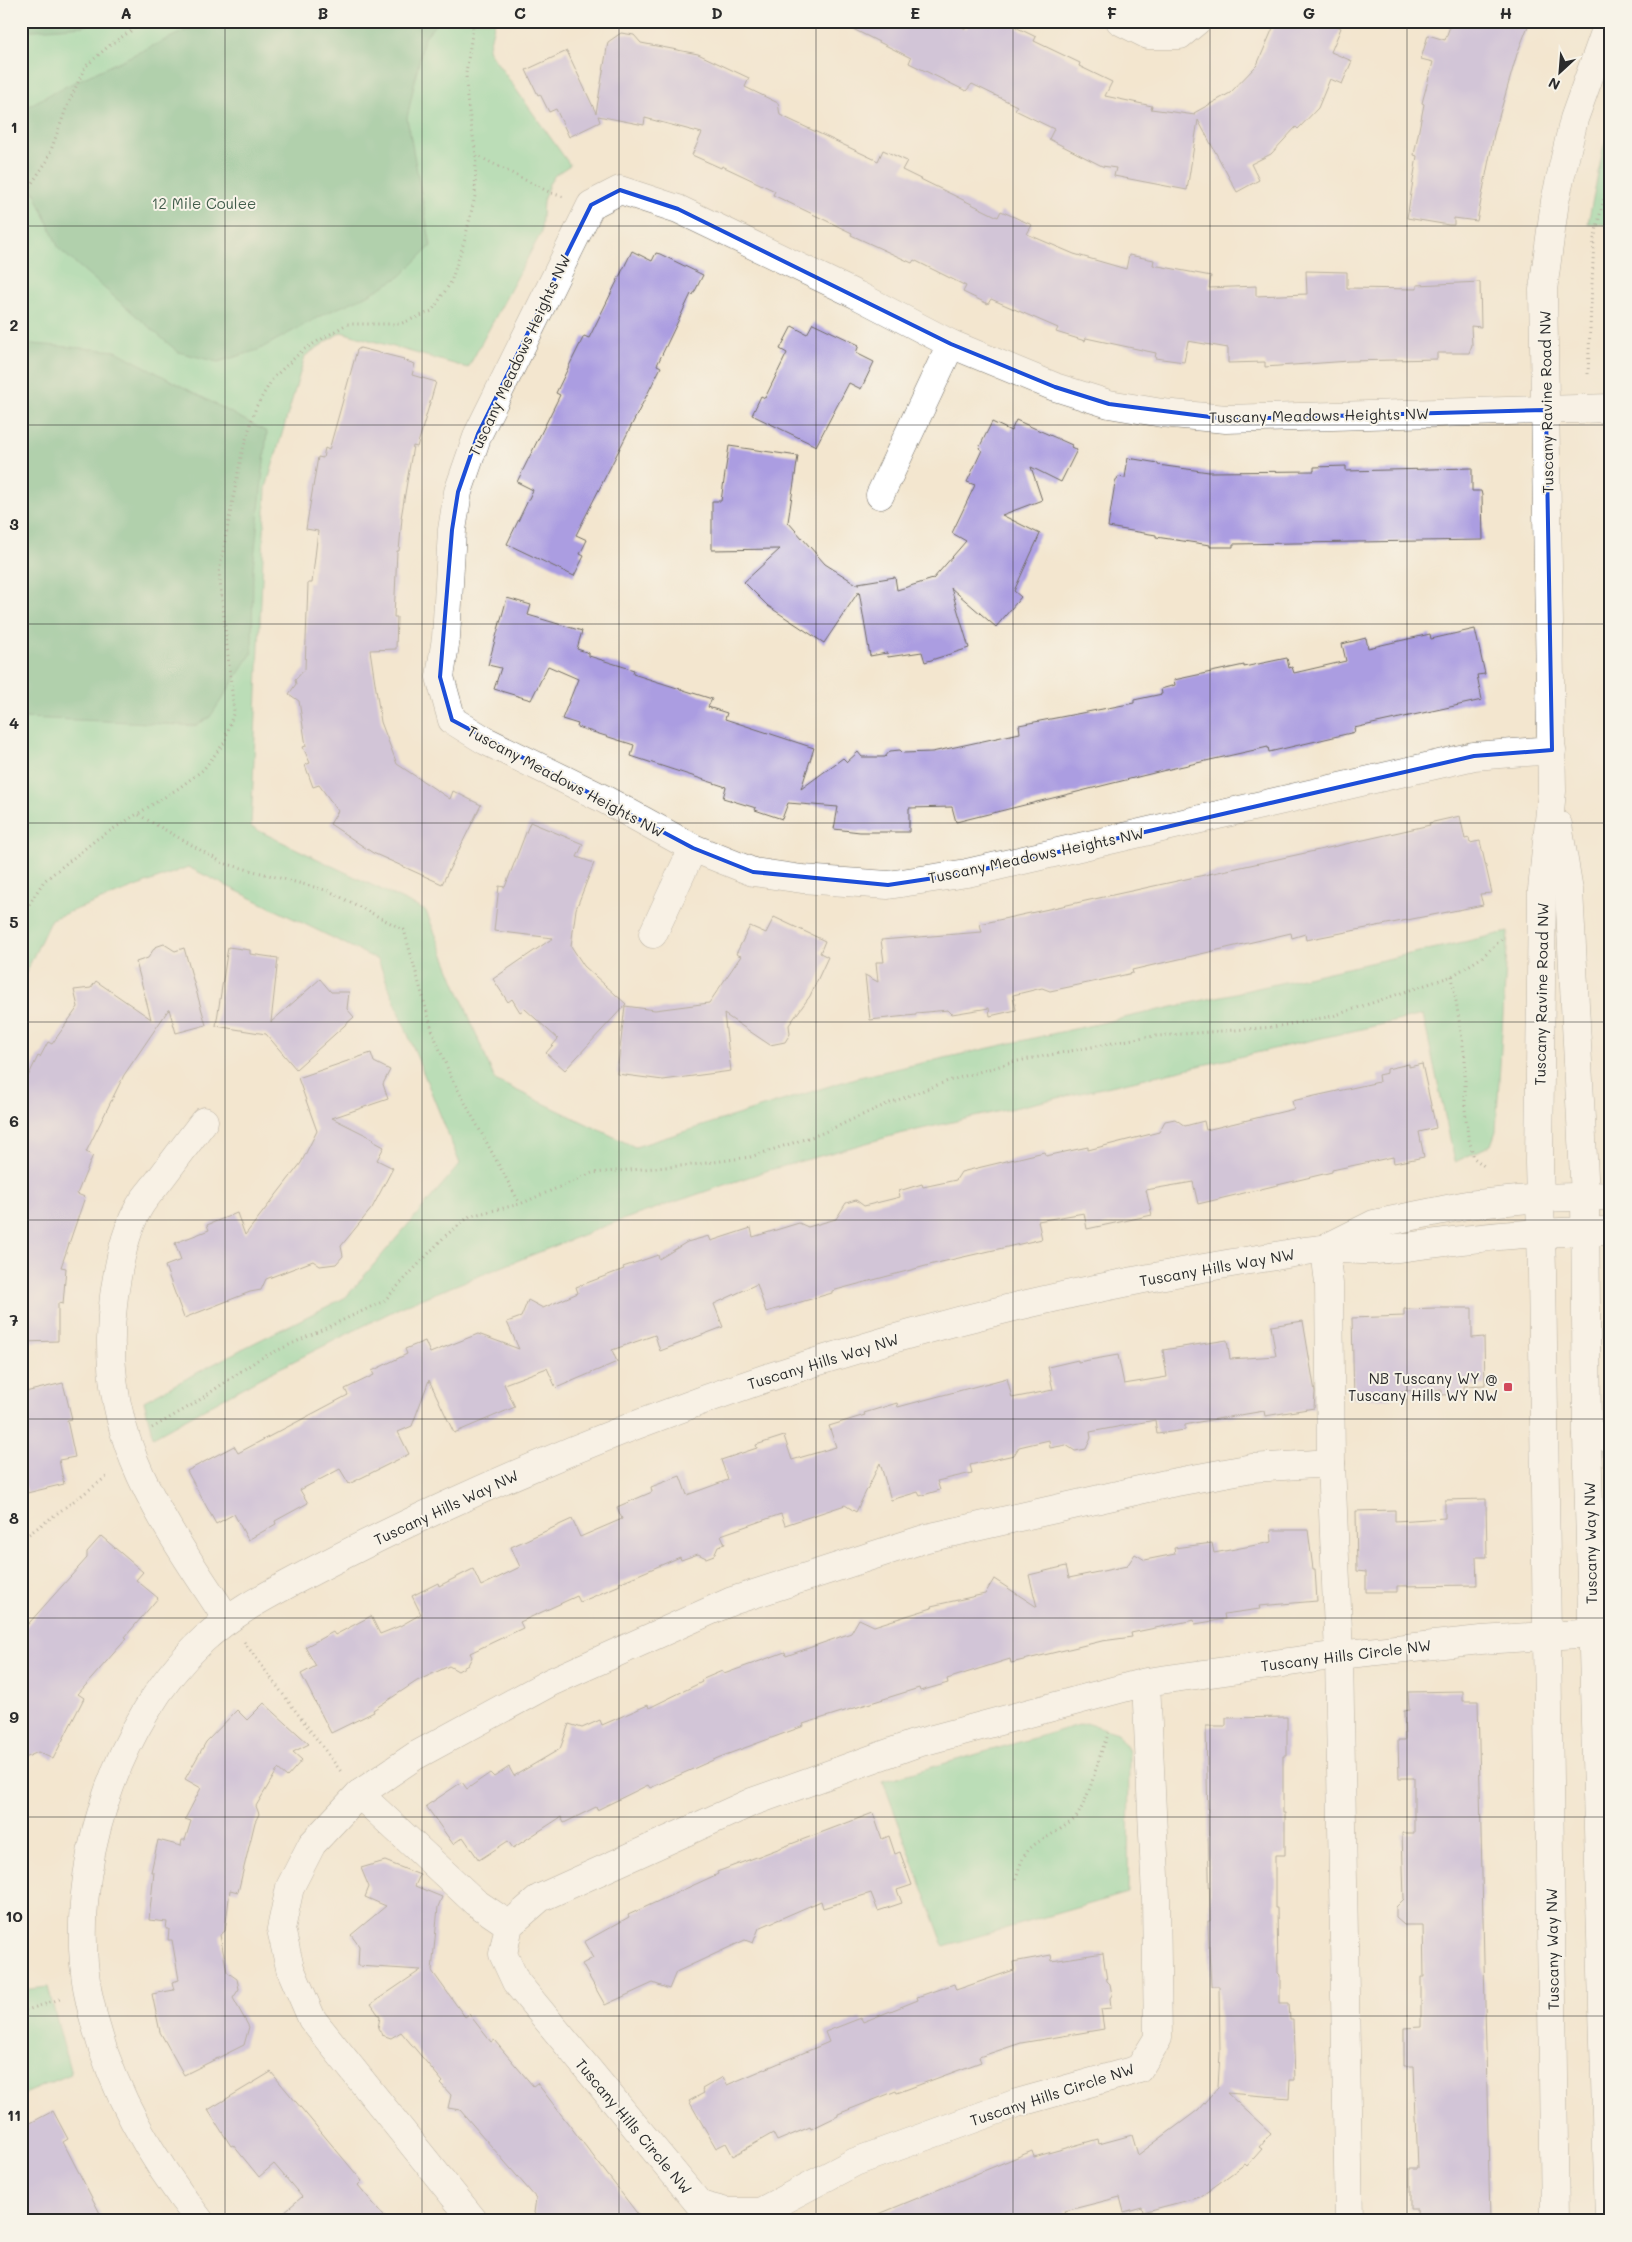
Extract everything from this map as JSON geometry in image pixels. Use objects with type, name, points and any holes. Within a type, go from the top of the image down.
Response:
[{"type":"street","points":[[1120,21],[1148,35],[1180,35],[1197,21]]},
{"type":"street","name":"Tuscany Ravine Road NW","points":[[1539,1198],[1542,890],[1552,791],[1544,290],[1555,201],[1574,119],[1609,21]]},
{"type":"street","name":"Tuscany Meadows Heights NW","points":[[1552,750],[1474,756],[967,873],[888,885],[802,879],[753,872],[693,848],[602,798],[486,741],[452,720],[440,677],[446,638],[452,530],[458,492],[478,434],[592,205],[620,190],[678,209],[857,295],[951,344],[1055,387],[1109,404],[1162,413],[1226,419],[1611,408]]},
{"type":"street","points":[[880,495],[951,344]]},
{"type":"street","name":"Tuscany Ravine Road NW","points":[[1552,791],[1569,890],[1598,1196]]},
{"type":"street","points":[[654,934],[693,848]]},
{"type":"street","points":[[204,1121],[138,1208],[117,1276],[112,1312],[111,1348],[120,1419],[130,1453],[154,1507],[227,1619]]},
{"type":"street","name":"Tuscany Hills Way NW","points":[[1325,1249],[1374,1224],[1467,1205],[1539,1198],[1598,1196]]},
{"type":"street","name":"Tuscany Way NW","points":[[1598,1196],[1601,1632],[1609,2221]]},
{"type":"street","name":"Tuscany Way NW","points":[[1539,1198],[1542,1233],[1556,2221]]},
{"type":"street","name":"Tuscany Hills Way NW","points":[[200,2221],[159,2166],[128,2107],[109,2064],[87,1991],[84,1908],[88,1867],[97,1826],[109,1787],[125,1749],[169,1678],[196,1646],[227,1619],[315,1570],[405,1524],[497,1482],[616,1433],[788,1370],[894,1338],[1000,1310],[1144,1279],[1325,1249],[1376,1250],[1542,1233],[1598,1231]]},
{"type":"street","points":[[1325,1249],[1329,1284],[1331,1463],[1339,1655],[1349,2221]]},
{"type":"street","points":[[474,2221],[312,2019],[290,1968],[281,1929],[290,1887],[312,1844],[359,1794],[414,1756],[551,1682],[732,1601],[937,1536],[1166,1484],[1252,1468],[1331,1463]]},
{"type":"street","name":"Tuscany Hills Circle NW","points":[[1146,1682],[1156,1898],[1158,2038],[1138,2069],[1017,2103],[855,2162],[760,2212],[727,2212],[700,2205],[516,1982],[503,1954],[509,1925],[540,1898],[752,1802],[914,1744],[1146,1682],[1339,1655],[1547,1634],[1601,1632]]},
{"type":"street","points":[[359,1794],[475,1902],[509,1925]]},
{"type":"path","points":[[21,200],[47,161],[84,67],[111,44],[146,21]]},
{"type":"path","points":[[21,917],[44,881],[98,838],[139,814],[203,770],[224,743],[234,711],[219,572],[242,452],[256,407],[273,378],[303,350],[347,324],[400,324],[432,311],[451,282],[465,239],[475,196],[476,155],[467,99],[466,73],[474,21]]},
{"type":"path","points":[[476,155],[551,193],[592,205]]},
{"type":"path","points":[[1588,374],[1594,239],[1609,186],[1611,170]]},
{"type":"path","points":[[139,814],[223,863],[329,891],[404,930],[433,1033],[451,1077],[520,1204]]},
{"type":"path","points":[[21,1540],[109,1475],[155,1426],[192,1405],[259,1359],[384,1301],[445,1236],[470,1216],[520,1204],[592,1173],[692,1165],[750,1157],[820,1134],[887,1104],[948,1081],[1013,1062],[1144,1037],[1274,1027],[1333,1016],[1452,976],[1481,958],[1504,937]]},
{"type":"path","points":[[1452,976],[1465,1058],[1465,1108],[1468,1136],[1474,1158],[1484,1166]]},
{"type":"path","points":[[227,1619],[359,1794]]},
{"type":"path","points":[[1016,1879],[1024,1854],[1033,1843],[1076,1819],[1087,1799],[1095,1769],[1109,1733]]},
{"type":"path","points":[[21,2012],[87,1991]]},
{"type":"highlighted area","points":[[620,190],[678,209],[951,344],[1055,387],[1109,404],[1226,419],[1546,410],[1552,750],[1474,756],[967,873],[888,885],[753,872],[693,848],[452,720],[440,677],[452,530],[458,492],[478,434],[591,205]]},
{"type":"green space","name":"12 Mile Coulee","points":[[21,21],[495,21],[488,50],[570,165],[555,175],[549,184],[543,201],[541,233],[468,368],[341,332],[305,356],[266,488],[251,827],[426,911],[495,1080],[635,1147],[855,1078],[1508,932],[1496,1131],[1491,1145],[1455,1162],[1423,1015],[895,1135],[766,1171],[613,1223],[405,1305],[258,1379],[153,1437],[144,1401],[346,1297],[460,1164],[378,960],[188,867],[51,919],[21,983]]},
{"type":"green space","points":[[21,21],[97,21],[84,26],[21,31]]},
{"type":"green space","points":[[206,21],[438,21],[424,38],[407,118],[431,246],[401,276],[368,295],[322,315],[258,350],[218,362],[178,352],[59,249],[35,193],[21,176],[21,110],[58,90]]},
{"type":"green space","points":[[1611,124],[1611,225],[1588,223],[1603,149]]},
{"type":"green space","points":[[21,343],[116,351],[267,432],[253,568],[252,653],[210,717],[195,726],[21,718]]},
{"type":"green space","points":[[1086,1723],[1118,1733],[1129,1751],[1128,1893],[944,1946],[883,1781]]},
{"type":"green space","points":[[48,1987],[71,2074],[21,2095],[21,1990]]},
{"type":"building","points":[[837,21],[950,21],[966,29],[969,21],[1003,21],[1036,37],[1034,41],[1080,63],[1079,66],[1112,82],[1105,96],[1152,106],[1151,109],[1195,115],[1194,113],[1230,93],[1257,65],[1276,21],[1328,21],[1341,28],[1331,52],[1352,61],[1342,84],[1330,79],[1318,108],[1298,129],[1296,127],[1271,154],[1251,164],[1259,180],[1237,192],[1198,120],[1187,190],[1114,176],[1116,168],[1102,166],[1049,139],[1054,129],[1015,110],[1017,106],[972,84],[966,91],[909,63],[911,58]]},
{"type":"building","points":[[1452,21],[1530,21],[1517,54],[1494,134],[1477,221],[1454,218],[1454,225],[1449,225],[1407,218],[1417,156],[1414,155],[1424,104],[1422,103],[1433,62],[1421,59],[1428,35],[1445,40]]},
{"type":"building","points":[[621,33],[634,35],[641,43],[698,54],[749,78],[745,87],[778,103],[780,115],[878,161],[883,150],[907,161],[902,170],[998,217],[1001,211],[1032,225],[1027,234],[1074,254],[1126,269],[1129,255],[1154,260],[1153,265],[1211,276],[1209,288],[1256,286],[1256,296],[1307,294],[1306,271],[1347,272],[1347,288],[1417,289],[1417,285],[1480,282],[1481,327],[1471,326],[1472,345],[1469,353],[1437,353],[1437,359],[1349,361],[1265,367],[1265,362],[1228,363],[1228,348],[1188,341],[1184,362],[1155,358],[1156,353],[1086,338],[1085,341],[1056,332],[1058,328],[991,299],[988,304],[963,292],[966,286],[914,260],[912,263],[851,235],[852,233],[773,195],[775,191],[722,166],[721,168],[692,155],[702,133],[645,118],[644,125],[598,116],[600,122],[569,137],[556,109],[549,112],[526,70],[567,51],[596,113],[608,42]]},
{"type":"building","points":[[632,251],[652,261],[656,253],[660,254],[703,275],[693,295],[691,294],[657,365],[661,367],[576,535],[587,540],[580,554],[584,556],[574,576],[507,544],[533,490],[517,482],[560,395],[556,393],[569,366],[584,336],[589,338]]},
{"type":"building","points":[[813,323],[859,345],[856,353],[874,362],[861,389],[849,383],[816,446],[752,415],[761,396],[765,398],[787,353],[780,349],[792,326],[807,334]]},
{"type":"building","points":[[360,348],[404,359],[415,364],[412,375],[436,382],[417,447],[413,446],[401,518],[399,551],[397,551],[394,617],[397,617],[396,649],[370,650],[381,722],[397,764],[450,799],[453,791],[481,805],[442,884],[373,853],[330,824],[338,811],[319,785],[313,787],[305,765],[310,763],[303,747],[306,746],[299,701],[289,694],[296,684],[295,680],[305,669],[308,583],[312,583],[318,531],[306,529],[318,457],[323,458],[325,448],[329,450],[357,350]]},
{"type":"building","points":[[1016,420],[1072,445],[1071,447],[1077,450],[1061,482],[1031,467],[1042,500],[1002,515],[1040,534],[1014,591],[1021,597],[996,627],[951,588],[969,648],[925,662],[922,652],[888,657],[887,653],[870,656],[859,591],[824,643],[768,606],[744,582],[780,549],[712,550],[712,501],[721,501],[729,446],[798,456],[788,522],[825,564],[858,585],[858,583],[895,577],[897,590],[933,579],[966,541],[952,533],[975,485],[967,482],[982,450],[979,448],[992,422],[1011,431]]},
{"type":"building","points":[[1128,458],[1158,463],[1158,465],[1209,472],[1314,471],[1314,467],[1346,466],[1346,471],[1472,468],[1472,491],[1481,491],[1482,495],[1483,540],[1233,544],[1233,547],[1210,547],[1210,545],[1156,537],[1156,535],[1108,527],[1115,483],[1118,477],[1125,478]]},
{"type":"building","points":[[507,598],[531,605],[528,615],[582,631],[577,649],[589,653],[589,656],[634,670],[633,674],[712,699],[708,707],[727,713],[725,719],[814,748],[801,789],[843,758],[847,762],[858,752],[862,757],[885,757],[890,751],[900,750],[903,753],[932,752],[1020,733],[1019,725],[1134,703],[1134,700],[1162,694],[1161,689],[1175,685],[1174,680],[1244,665],[1244,667],[1287,658],[1289,668],[1292,667],[1294,673],[1346,661],[1342,644],[1366,638],[1368,648],[1430,634],[1431,639],[1475,629],[1485,674],[1477,675],[1482,700],[1354,728],[1355,732],[1269,752],[1268,747],[1170,769],[956,822],[952,807],[909,808],[909,832],[860,832],[834,829],[838,807],[788,803],[782,819],[755,810],[756,808],[723,798],[726,787],[631,756],[634,745],[577,727],[578,724],[562,719],[578,679],[548,666],[531,700],[494,689],[501,668],[488,665]]},
{"type":"building","points":[[1460,816],[1465,839],[1469,838],[1470,843],[1480,841],[1492,893],[1480,894],[1483,905],[1306,940],[1305,934],[1292,938],[1291,933],[1132,970],[1133,973],[1102,980],[1050,991],[1042,988],[1013,995],[1016,1010],[990,1016],[989,1008],[952,1014],[948,1010],[916,1013],[916,1015],[870,1020],[865,975],[878,982],[876,962],[884,962],[881,940],[982,932],[980,924],[1319,850],[1430,825],[1429,823]]},
{"type":"building","points":[[530,822],[583,844],[577,857],[594,863],[576,909],[571,946],[584,966],[626,1004],[565,1070],[546,1053],[558,1039],[525,1009],[520,1012],[512,999],[508,1002],[493,979],[553,938],[494,931],[499,886],[505,887]]},
{"type":"building","points":[[774,917],[825,941],[820,953],[828,957],[810,996],[789,1025],[790,1034],[785,1042],[770,1045],[724,1014],[731,1071],[663,1080],[617,1074],[625,1006],[655,1010],[709,1003],[741,956],[736,954],[750,926],[766,933]]},
{"type":"building","points":[[164,944],[175,951],[184,948],[206,1025],[176,1033],[169,1009],[124,1075],[86,1152],[93,1155],[77,1194],[85,1197],[61,1267],[66,1268],[63,1304],[58,1303],[58,1341],[21,1342],[21,1091],[38,1056],[40,1057],[48,1042],[52,1044],[78,1007],[74,990],[91,988],[96,981],[151,1019],[136,962],[148,958],[155,947]]},
{"type":"building","points":[[228,947],[250,950],[250,954],[278,958],[271,1022],[320,979],[331,992],[349,992],[347,1009],[354,1017],[296,1069],[266,1034],[216,1026]]},
{"type":"building","points":[[371,1053],[374,1062],[390,1070],[383,1084],[388,1099],[332,1118],[374,1139],[373,1141],[384,1147],[377,1160],[393,1168],[372,1208],[341,1246],[343,1256],[336,1264],[320,1266],[313,1261],[266,1279],[261,1290],[250,1292],[184,1318],[165,1266],[181,1260],[175,1243],[209,1230],[207,1225],[237,1213],[245,1235],[301,1163],[317,1131],[298,1078]]},
{"type":"building","points":[[1409,1064],[1409,1067],[1422,1064],[1436,1128],[1419,1132],[1424,1157],[1394,1163],[1393,1157],[1332,1170],[1332,1172],[1198,1204],[1193,1182],[1146,1190],[1152,1215],[1087,1229],[1084,1213],[1038,1221],[1042,1239],[937,1263],[832,1291],[832,1293],[766,1312],[757,1284],[714,1304],[723,1327],[660,1351],[655,1335],[612,1350],[617,1362],[556,1388],[547,1368],[504,1384],[515,1407],[454,1433],[429,1380],[412,1426],[398,1432],[409,1454],[349,1484],[340,1469],[300,1490],[308,1503],[275,1521],[276,1524],[248,1540],[234,1514],[216,1524],[187,1471],[234,1446],[238,1453],[348,1395],[345,1389],[374,1375],[372,1371],[407,1354],[405,1349],[425,1341],[430,1353],[478,1334],[519,1349],[507,1322],[521,1317],[528,1300],[543,1308],[578,1293],[576,1287],[624,1269],[623,1267],[658,1255],[659,1259],[687,1242],[709,1236],[711,1241],[751,1228],[753,1237],[799,1223],[808,1227],[836,1219],[846,1203],[856,1200],[864,1206],[900,1197],[899,1191],[922,1184],[923,1187],[956,1180],[961,1172],[1044,1152],[1046,1156],[1088,1147],[1088,1150],[1159,1132],[1165,1121],[1175,1119],[1185,1126],[1204,1121],[1206,1130],[1294,1109],[1292,1101],[1379,1082],[1378,1075],[1387,1073],[1387,1069]]},
{"type":"building","points":[[1472,1308],[1472,1338],[1484,1337],[1485,1385],[1464,1386],[1464,1394],[1442,1395],[1442,1390],[1392,1391],[1392,1398],[1354,1399],[1352,1318],[1404,1316],[1404,1309]]},
{"type":"building","points":[[1303,1321],[1315,1392],[1314,1408],[1265,1416],[1264,1411],[1185,1425],[1185,1430],[1157,1434],[1155,1420],[1090,1432],[1091,1438],[1086,1449],[1075,1451],[1066,1445],[1050,1448],[1049,1440],[1019,1447],[1014,1455],[970,1465],[972,1473],[937,1481],[940,1490],[920,1496],[918,1492],[891,1500],[880,1463],[856,1512],[845,1505],[785,1525],[781,1514],[721,1535],[725,1544],[718,1546],[714,1555],[706,1558],[698,1554],[681,1560],[680,1557],[619,1583],[620,1585],[583,1601],[580,1602],[577,1596],[520,1622],[523,1628],[470,1653],[472,1657],[468,1665],[458,1671],[449,1666],[417,1681],[373,1710],[374,1712],[331,1733],[301,1674],[316,1666],[305,1647],[333,1632],[335,1635],[371,1616],[380,1634],[400,1626],[421,1614],[412,1596],[438,1583],[439,1586],[473,1569],[481,1586],[520,1567],[511,1547],[572,1519],[580,1537],[622,1519],[617,1507],[652,1492],[651,1487],[680,1476],[687,1495],[728,1480],[721,1460],[757,1448],[756,1445],[784,1436],[792,1460],[836,1447],[829,1426],[865,1415],[864,1413],[897,1403],[898,1407],[1007,1378],[1012,1398],[1053,1390],[1048,1367],[1078,1360],[1078,1362],[1118,1355],[1124,1384],[1167,1377],[1163,1350],[1227,1340],[1230,1359],[1276,1356],[1271,1326]]},
{"type":"building","points":[[63,1383],[72,1419],[67,1420],[75,1457],[59,1460],[64,1484],[27,1493],[25,1485],[21,1486],[21,1393]]},
{"type":"building","points":[[1486,1499],[1487,1557],[1476,1557],[1477,1585],[1397,1586],[1397,1592],[1366,1592],[1366,1572],[1357,1571],[1356,1511],[1395,1510],[1395,1521],[1445,1518],[1445,1500]]},
{"type":"building","points":[[1271,1530],[1308,1530],[1313,1569],[1315,1569],[1317,1601],[1259,1606],[1260,1609],[1224,1614],[1225,1619],[1195,1624],[1194,1620],[1131,1633],[1132,1637],[1102,1641],[1011,1663],[1010,1659],[947,1679],[948,1683],[920,1691],[919,1688],[803,1724],[804,1726],[720,1757],[650,1788],[648,1785],[597,1810],[596,1807],[564,1823],[561,1817],[513,1848],[508,1841],[479,1860],[463,1837],[453,1844],[426,1806],[462,1782],[467,1789],[490,1773],[494,1777],[509,1767],[514,1776],[560,1749],[569,1724],[582,1728],[600,1720],[602,1725],[648,1705],[649,1708],[722,1671],[724,1674],[785,1652],[786,1656],[851,1633],[859,1619],[874,1626],[932,1608],[931,1606],[985,1594],[994,1579],[1037,1607],[1029,1575],[1066,1566],[1069,1578],[1127,1566],[1135,1554],[1145,1560],[1175,1554],[1174,1548],[1212,1543],[1214,1553],[1272,1542]]},
{"type":"building","points":[[101,1536],[143,1572],[136,1580],[158,1598],[125,1637],[127,1638],[78,1694],[84,1698],[53,1759],[38,1752],[21,1760],[21,1632],[87,1558],[87,1552]]},
{"type":"building","points":[[1463,1691],[1463,1701],[1478,1701],[1490,2221],[1418,2221],[1417,2209],[1410,2209],[1410,2168],[1418,2168],[1414,2066],[1404,2066],[1404,2028],[1421,2027],[1421,1977],[1424,1977],[1423,1925],[1404,1925],[1396,1918],[1396,1907],[1404,1899],[1402,1833],[1414,1833],[1414,1778],[1399,1778],[1398,1740],[1405,1740],[1404,1711],[1409,1710],[1408,1692]]},
{"type":"building","points":[[264,1703],[309,1744],[293,1752],[302,1760],[287,1777],[278,1769],[256,1806],[259,1814],[255,1822],[238,1892],[230,1890],[225,1931],[220,1935],[227,1972],[237,1979],[239,1989],[233,1998],[249,2027],[244,2045],[184,2075],[160,2032],[152,1994],[174,1990],[172,1982],[179,1980],[172,1940],[168,1940],[169,1929],[166,1929],[167,1922],[149,1920],[154,1872],[151,1872],[158,1840],[181,1846],[182,1840],[185,1840],[191,1821],[185,1819],[201,1788],[185,1779],[206,1742],[237,1710],[247,1720]]},
{"type":"building","points":[[1287,1717],[1287,1756],[1283,1756],[1285,1855],[1275,1855],[1275,1908],[1277,1908],[1280,2003],[1289,2003],[1290,2020],[1293,2020],[1295,2080],[1290,2080],[1289,2098],[1227,2093],[1271,2133],[1259,2147],[1262,2149],[1247,2166],[1245,2164],[1200,2197],[1143,2212],[1142,2207],[1124,2212],[1120,2197],[1065,2211],[1068,2221],[862,2221],[1032,2151],[1034,2157],[1098,2139],[1099,2144],[1132,2135],[1138,2155],[1198,2110],[1218,2087],[1220,2054],[1219,1986],[1211,1986],[1208,1921],[1210,1921],[1206,1726],[1226,1726],[1226,1718]]},
{"type":"building","points":[[873,1813],[882,1839],[889,1836],[895,1854],[900,1852],[912,1885],[897,1890],[902,1903],[878,1911],[871,1893],[823,1908],[821,1901],[759,1928],[753,1943],[745,1940],[676,1972],[669,1989],[653,1983],[605,2005],[582,1964],[593,1958],[584,1942],[629,1917],[628,1915],[718,1874],[717,1872]]},
{"type":"building","points":[[385,1861],[420,1875],[415,1886],[442,1897],[438,1907],[432,1971],[465,2017],[469,2014],[491,2042],[494,2040],[533,2086],[537,2083],[643,2221],[540,2221],[534,2213],[536,2198],[460,2110],[448,2108],[451,2095],[441,2084],[443,2082],[401,2032],[391,2038],[382,2035],[378,2028],[380,2017],[371,2004],[421,1970],[358,1966],[359,1946],[351,1935],[386,1906],[365,1897],[369,1887],[361,1868]]},
{"type":"building","points":[[1103,1953],[1107,1981],[1110,1984],[1112,1995],[1110,1998],[1111,2008],[1101,2009],[1104,2029],[1021,2043],[979,2057],[981,2062],[897,2093],[896,2091],[838,2114],[838,2116],[811,2129],[810,2127],[777,2141],[773,2133],[733,2156],[726,2143],[716,2148],[689,2101],[704,2093],[702,2089],[723,2077],[727,2085],[829,2042],[825,2032],[861,2018],[863,2022],[918,2000],[917,1997],[954,1984],[956,1990],[1014,1970],[1013,1962],[1051,1955],[1052,1961]]},
{"type":"building","points":[[271,2072],[362,2181],[358,2185],[388,2221],[273,2221],[302,2197],[274,2164],[259,2177],[233,2145],[231,2146],[208,2110]]},
{"type":"building","points":[[53,2111],[68,2139],[63,2142],[104,2221],[28,2221],[21,2208],[21,2128]]},
{"type":"place","name":"NB Tuscany WY @ Tuscany Hills WY NW","points":[[1508,1387]]}]
